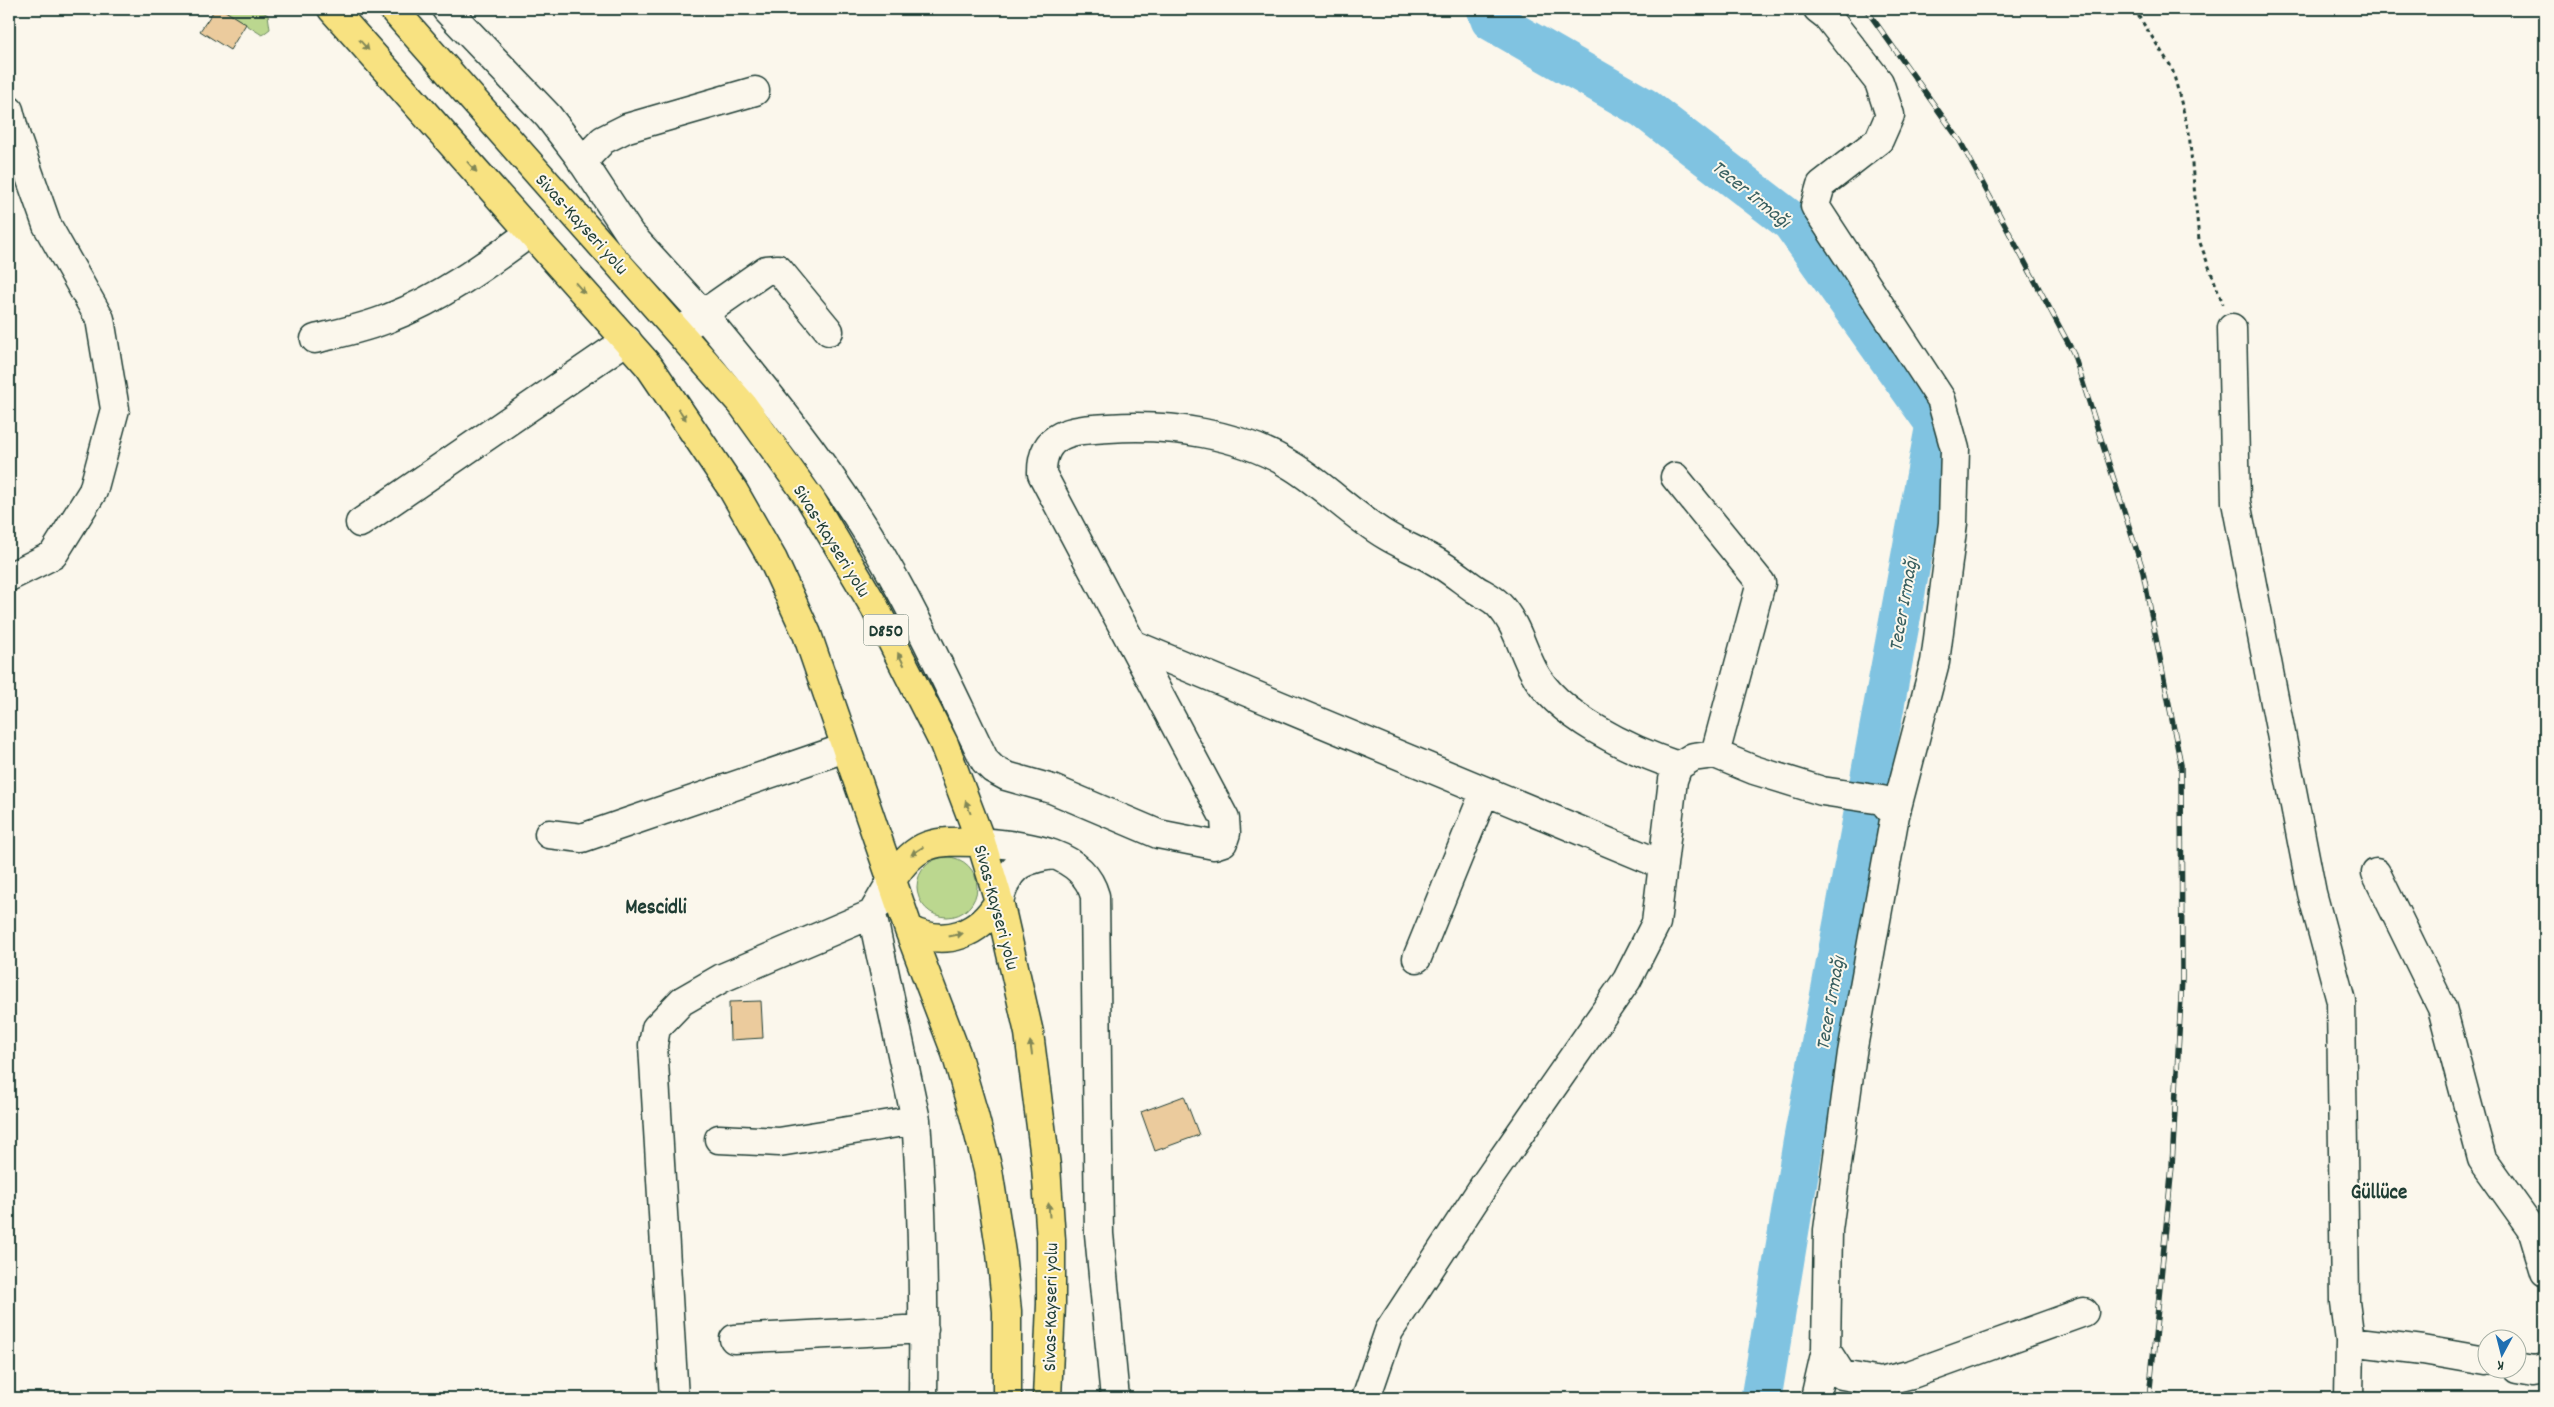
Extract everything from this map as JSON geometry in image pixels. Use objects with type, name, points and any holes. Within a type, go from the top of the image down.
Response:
[{"type":"highway","points":[[332,9],[649,366],[727,482],[773,560],[808,634],[845,748],[909,930],[956,1053],[988,1170],[1001,1253],[1007,1311],[1007,1398]]},
{"type":"highway","name":"Sivas-Kayseri yolu","points":[[392,9],[742,404],[811,500],[874,606],[944,744],[982,842],[999,901],[1029,1033],[1046,1166],[1051,1240],[1051,1304],[1047,1398]]},
{"type":"highway","points":[[892,880],[906,858],[924,846],[947,842],[982,842]]},
{"type":"highway","points":[[909,930],[930,938],[943,938],[967,933],[984,923],[999,901]]},
{"type":"street","points":[[446,9],[548,116],[582,162],[630,234],[703,314],[775,401],[826,469],[869,536],[911,613],[985,761],[992,769],[1006,776],[1052,789],[1158,834],[1214,845],[1223,842],[1226,833],[1225,820],[1042,474],[1042,462],[1046,452],[1052,442],[1066,432],[1124,427],[1180,430],[1220,437],[1291,465],[1362,520],[1433,559],[1498,605],[1513,625],[1533,672],[1544,687],[1562,705],[1630,749],[1678,766]]},
{"type":"street","points":[[1815,1398],[1826,1350],[1828,1230],[1852,1053],[1889,808],[1935,662],[1953,523],[1955,449],[1941,398],[1814,206],[1821,185],[1879,140],[1890,116],[1878,82],[1827,16],[1818,9]]},
{"type":"street","points":[[582,162],[603,140],[627,128],[755,91]]},
{"type":"street","points":[[9,110],[16,136],[47,225],[100,319],[115,409],[93,491],[53,555],[9,577]]},
{"type":"street","points":[[315,339],[389,318],[427,301],[468,277],[531,232]]},
{"type":"street","points":[[680,332],[766,270],[778,269],[828,331]]},
{"type":"street","points":[[2232,328],[2236,502],[2312,893],[2341,1001],[2346,1302],[2350,1341],[2349,1398]]},
{"type":"street","points":[[360,523],[626,340]]},
{"type":"street","points":[[1675,477],[1761,584],[1715,754]]},
{"type":"street","points":[[1132,644],[1663,866]]},
{"type":"street","points":[[549,834],[582,838],[845,748]]},
{"type":"street","points":[[1366,1398],[1389,1331],[1484,1184],[1627,980],[1656,923],[1673,780],[1678,766],[1693,756],[1715,754],[1754,770],[1822,791],[1889,808]]},
{"type":"street","points":[[1417,958],[1485,791]]},
{"type":"street","points":[[982,842],[1022,846],[1054,855],[1069,862],[1087,876],[1095,896],[1098,1234],[1115,1398]]},
{"type":"street","points":[[999,901],[1005,879],[1017,866],[1040,857],[1054,855]]},
{"type":"street","points":[[2376,873],[2442,1008],[2482,1159],[2532,1229],[2545,1272]]},
{"type":"street","points":[[674,1398],[653,1045],[656,1028],[682,1000],[722,978],[872,914],[892,880]]},
{"type":"street","points":[[872,914],[909,930]]},
{"type":"street","points":[[872,914],[916,1120],[922,1202],[923,1398]]},
{"type":"street","points":[[719,1139],[779,1142],[916,1120]]},
{"type":"street","points":[[1826,1350],[1842,1375],[1880,1382],[1912,1374],[2084,1312]]},
{"type":"street","points":[[734,1338],[924,1329]]},
{"type":"street","points":[[2350,1341],[2423,1350],[2476,1359]]},
{"type":"street","points":[[2526,1370],[2533,1371],[2545,1369]]},
{"type":"path","points":[[2134,9],[2172,68],[2189,132],[2199,240],[2232,328]]},
{"type":"green space","points":[[222,9],[258,9],[268,15],[270,29],[262,35]]},
{"type":"green space","points":[[941,857],[953,857],[964,862],[972,870],[977,881],[975,899],[964,912],[953,917],[941,917],[930,912],[922,904],[917,893],[917,881],[922,870],[930,862]]},
{"type":"building","points":[[215,9],[222,9],[246,24],[230,50],[200,31]]},
{"type":"building","points":[[761,1001],[763,1038],[730,1040],[729,1002]]},
{"type":"building","points":[[1184,1096],[1199,1135],[1155,1151],[1141,1112]]},
{"type":"waterway","name":"Tecer Irmağı","points":[[1487,9],[1491,20],[1644,108],[1792,222],[1936,424],[1803,1144],[1761,1398]]},
{"type":"railway","points":[[1866,9],[1960,141],[2073,352],[2142,567],[2181,765],[2182,978],[2172,1166],[2149,1398]]},
{"type":"district","name":"Mescidli","points":[[656,906]]},
{"type":"district","name":"Güllüce","points":[[2379,1191]]}]
